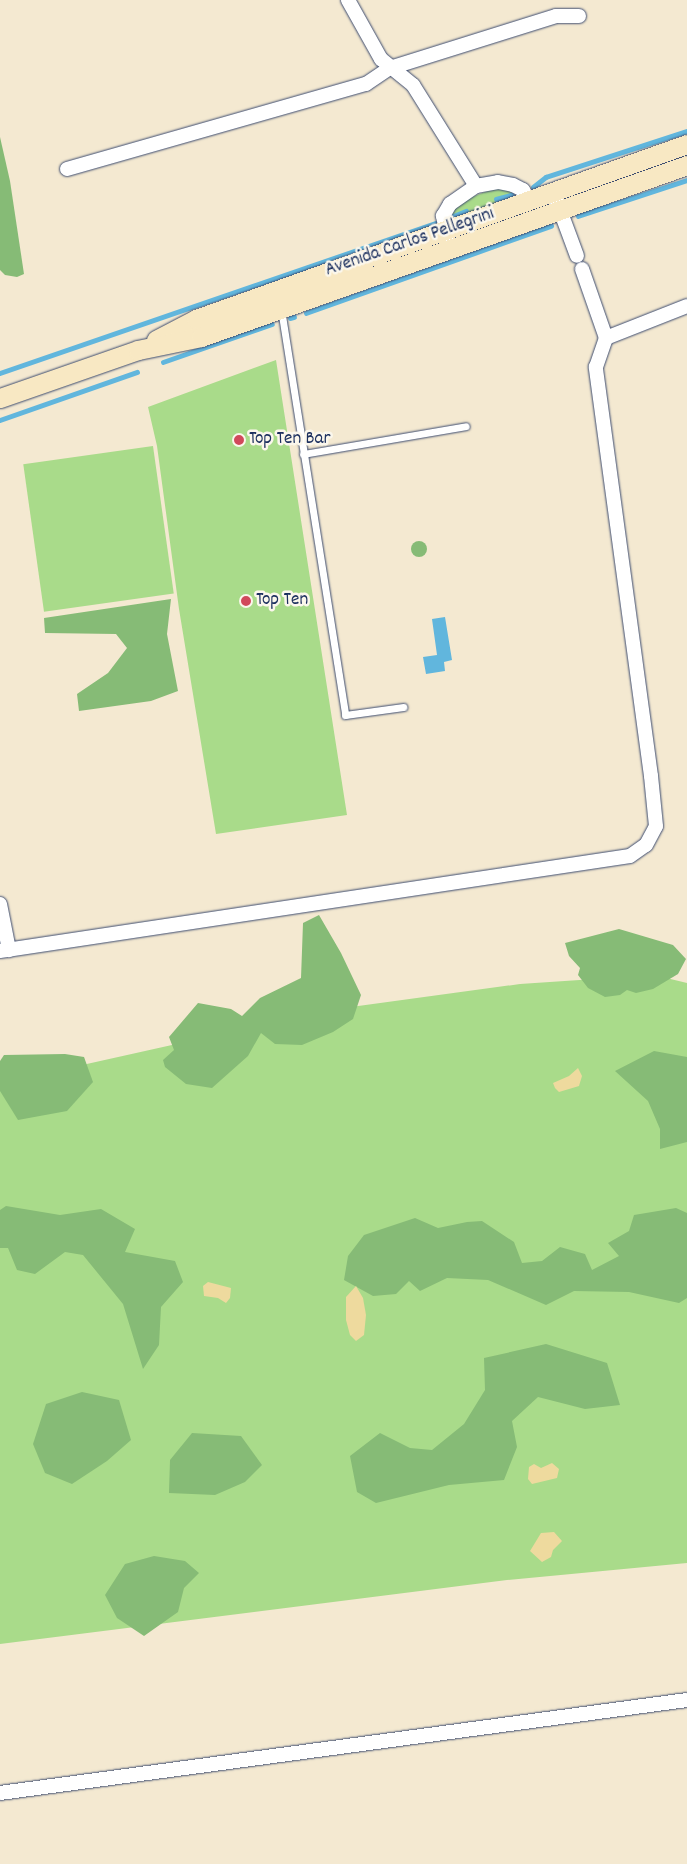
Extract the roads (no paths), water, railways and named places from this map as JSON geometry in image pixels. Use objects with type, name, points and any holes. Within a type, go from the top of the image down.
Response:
[{"type":"main road","name":"Avenida Carlos Pellegrini","points":[[138,350],[196,319],[687,144]]},
{"type":"main road","name":"Avenida Carlos Pellegrini","points":[[0,398],[138,350],[201,337],[452,250],[687,165]]},
{"type":"street","points":[[348,0],[382,59],[390,68],[413,85],[476,186]]},
{"type":"street","points":[[67,169],[366,84],[390,68],[556,16],[580,16]]},
{"type":"street","points":[[452,250],[443,216],[450,204],[476,186],[498,182],[512,185],[523,190],[529,201]]},
{"type":"street","points":[[553,192],[577,256]]},
{"type":"street","points":[[0,904],[4,950],[630,856],[646,844],[656,826],[651,776],[596,367],[606,338],[582,270]]},
{"type":"street","points":[[606,338],[687,306]]},
{"type":"street","points":[[0,1793],[687,1700]]},
{"type":"lane","points":[[276,290],[281,309],[345,715],[403,706]]},
{"type":"lane","points":[[303,454],[466,426]]},
{"type":"water","points":[[445,617],[452,660],[444,662],[445,671],[426,674],[423,657],[437,655],[432,619]]},
{"type":"waterway","points":[[533,187],[546,177],[687,131]]},
{"type":"waterway","points":[[578,216],[687,180]]},
{"type":"waterway","points":[[496,199],[511,195]]},
{"type":"waterway","points":[[451,217],[466,211]]},
{"type":"waterway","points":[[0,373],[435,223]]},
{"type":"waterway","points":[[306,313],[551,226]]},
{"type":"waterway","points":[[290,318],[294,317]]},
{"type":"waterway","points":[[163,362],[272,324]]},
{"type":"waterway","points":[[0,420],[137,372]]},
{"type":"place","name":"Top Ten Bar","points":[[239,440]]},
{"type":"place","name":"Top Ten","points":[[246,601]]}]
